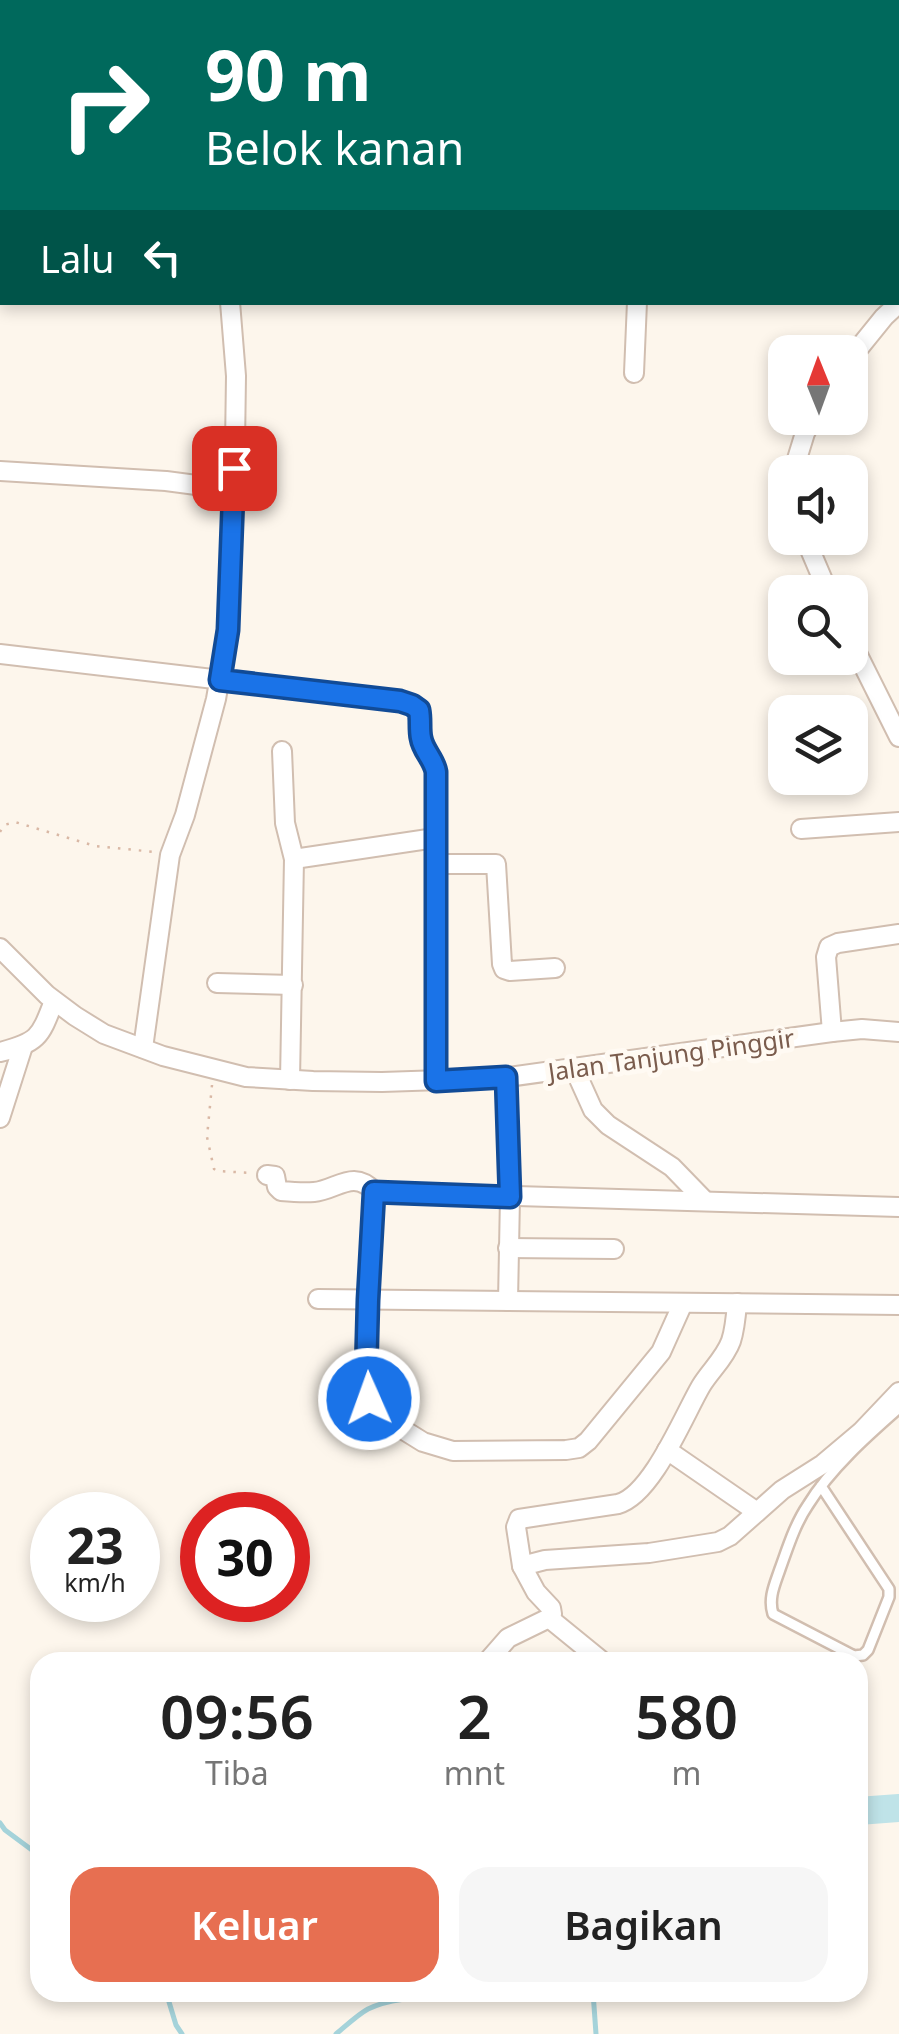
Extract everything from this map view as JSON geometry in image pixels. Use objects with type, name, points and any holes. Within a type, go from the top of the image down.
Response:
[{"type":"street","points":[[143,1048],[170,855],[188,804],[220,680],[228,630],[236,376],[230,305]]},
{"type":"street","points":[[634,373],[636,305]]},
{"type":"street","points":[[868,337],[896,305]]},
{"type":"street","points":[[0,471],[166,481],[234,490]]},
{"type":"street","points":[[0,654],[400,701],[419,710],[420,737],[436,764],[436,1081]]},
{"type":"street","points":[[868,675],[899,736]]},
{"type":"street","points":[[282,751],[284,823],[294,859],[290,1080]]},
{"type":"street","points":[[801,829],[899,822]]},
{"type":"street","points":[[294,859],[435,838]]},
{"type":"street","points":[[435,864],[496,864],[504,969],[555,968]]},
{"type":"street","points":[[832,1032],[826,957],[830,947],[899,934]]},
{"type":"street","name":"Jalan Tanjung Pinggir","points":[[0,948],[54,1001],[104,1034],[246,1077],[436,1081],[506,1077],[832,1032],[899,1032]]},
{"type":"street","points":[[217,983],[293,985]]},
{"type":"street","points":[[0,1052],[34,1040],[54,1001]]},
{"type":"street","points":[[0,1118],[23,1046]]},
{"type":"street","points":[[574,1068],[593,1110],[608,1125],[672,1168],[706,1201]]},
{"type":"street","points":[[506,1077],[508,1301]]},
{"type":"street","points":[[267,1175],[275,1176],[281,1190],[317,1192],[340,1182],[355,1181],[367,1184],[374,1192],[368,1393],[372,1405],[423,1442],[453,1450],[579,1448],[662,1352],[683,1303]]},
{"type":"street","points":[[374,1192],[899,1207]]},
{"type":"street","points":[[508,1248],[614,1249]]},
{"type":"street","points":[[318,1299],[899,1304]]},
{"type":"street","points":[[496,1652],[508,1638],[552,1614],[522,1566],[516,1527],[519,1519],[634,1498],[668,1450],[704,1382],[727,1351],[737,1303]]},
{"type":"street","points":[[522,1566],[545,1560],[648,1553],[718,1542],[861,1432],[899,1392]]},
{"type":"street","points":[[668,1450],[757,1512]]},
{"type":"street","points":[[549,1618],[591,1652]]},
{"type":"lane","points":[[846,1652],[773,1614],[772,1592],[806,1506],[899,1408]]},
{"type":"lane","points":[[821,1486],[889,1589],[890,1597],[865,1652]]},
{"type":"path","points":[[0,832],[4,825],[16,822],[95,846],[170,855]]},
{"type":"path","points":[[214,1068],[207,1137],[214,1169],[267,1175]]},
{"type":"waterway","points":[[868,1810],[899,1808]]},
{"type":"waterway","points":[[0,1823],[30,1849]]},
{"type":"waterway","points":[[169,2002],[182,2034]]},
{"type":"waterway","points":[[336,2034],[364,2011],[390,2002]]},
{"type":"waterway","points":[[594,2002],[596,2034]]},
{"type":"route","points":[[234,468],[228,630],[220,680],[400,701],[419,710],[420,737],[436,764],[436,1081],[506,1077],[510,1197],[374,1192],[366,1375],[369,1399]]}]
